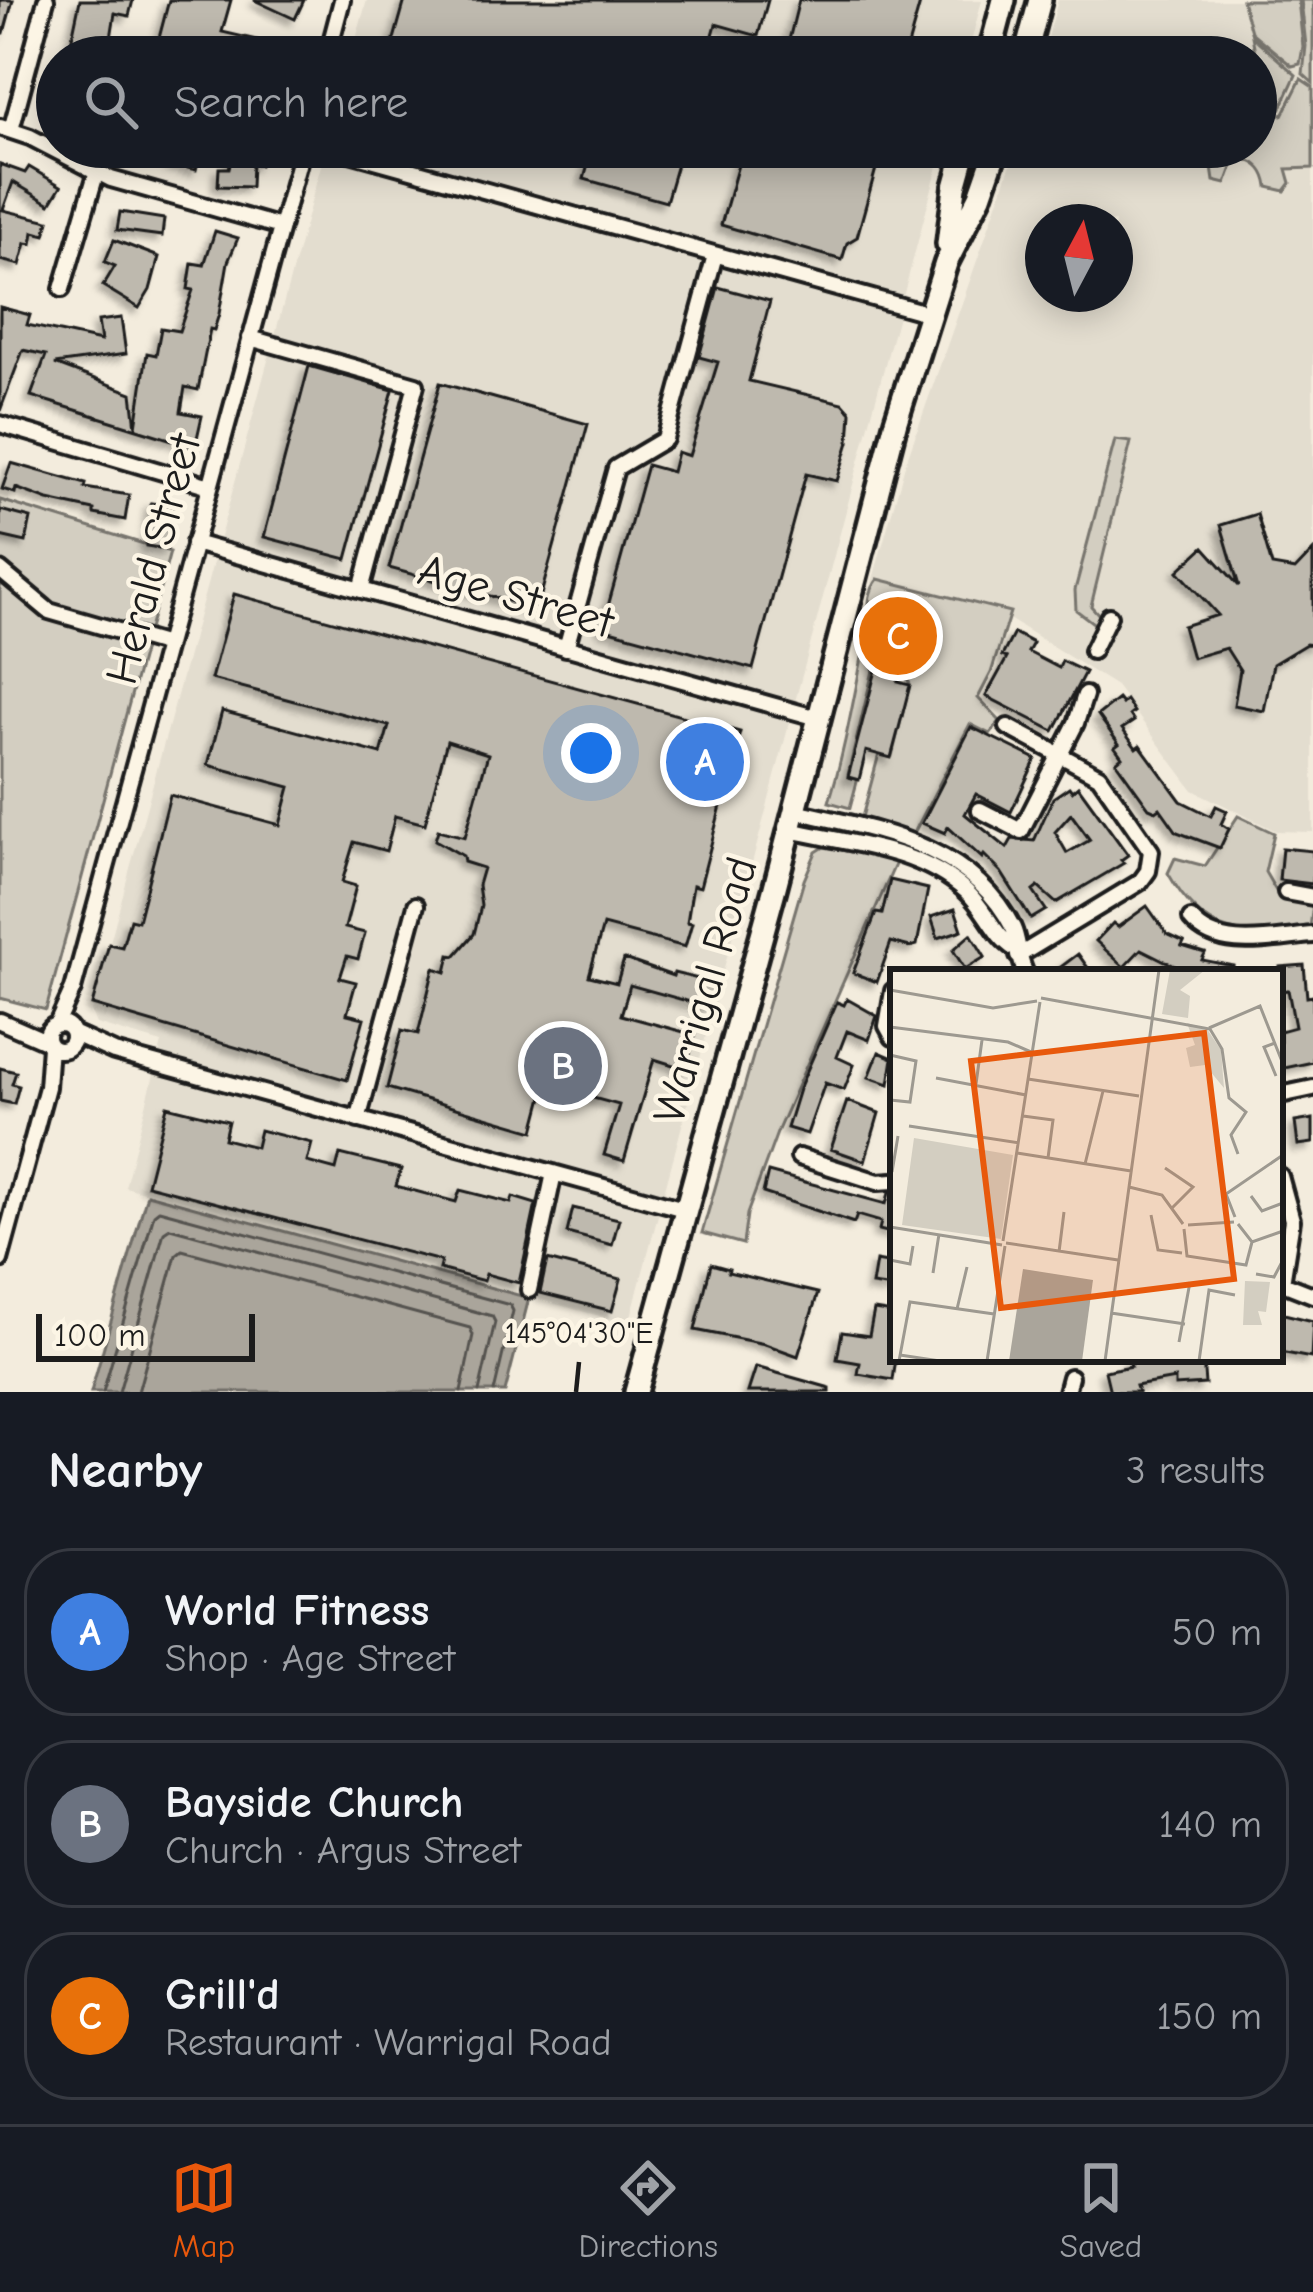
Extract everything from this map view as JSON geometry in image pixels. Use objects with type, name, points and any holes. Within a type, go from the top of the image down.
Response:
[{"type":"highway","points":[[995,36],[1004,0]]},
{"type":"highway","points":[[1031,36],[1040,0]]},
{"type":"highway","name":"Warrigal Road","points":[[946,263],[960,168]]},
{"type":"highway","name":"Warrigal Road","points":[[636,1392],[882,471],[946,263],[990,168]]},
{"type":"street","points":[[36,144],[5,129],[46,0]]},
{"type":"street","points":[[333,36],[342,0]]},
{"type":"street","points":[[84,168],[280,227]]},
{"type":"street","name":"Herald Street","points":[[0,1260],[297,168]]},
{"type":"street","points":[[403,168],[930,314]]},
{"type":"street","points":[[62,289],[96,174]]},
{"type":"street","points":[[566,648],[616,468],[665,439],[715,255]]},
{"type":"street","points":[[250,338],[416,385],[361,590]]},
{"type":"street","points":[[0,424],[209,486]]},
{"type":"street","name":"Age Street","points":[[194,543],[818,718]]},
{"type":"street","points":[[0,570],[49,611],[167,645]]},
{"type":"street","points":[[1092,651],[1109,616]]},
{"type":"street","points":[[980,810],[1021,831],[1085,695]]},
{"type":"street","points":[[1009,727],[1099,776],[1148,845],[1150,865],[1140,882],[1016,953]]},
{"type":"street","points":[[792,820],[940,871],[970,894],[1002,941],[1016,953],[1023,969]]},
{"type":"street","points":[[1286,892],[1313,897]]},
{"type":"street","points":[[358,1120],[416,905]]},
{"type":"street","points":[[1191,919],[1200,929],[1238,941],[1313,934]]},
{"type":"street","points":[[6,1023],[684,1209]]},
{"type":"street","points":[[1283,1094],[1313,1088]]},
{"type":"street","points":[[799,1156],[878,1182],[890,1181]]},
{"type":"street","points":[[529,1290],[554,1173]]},
{"type":"street","points":[[1283,1187],[1292,1220],[1283,1271]]},
{"type":"street","points":[[1283,1283],[1313,1295]]},
{"type":"shaded area","points":[[367,0],[982,0],[973,36],[357,36]]},
{"type":"shaded area","points":[[1058,0],[1313,0],[1313,832],[1276,831],[1193,790],[1116,686],[1009,619],[872,583],[905,465],[1010,168],[1277,168],[1277,36],[1049,36]]},
{"type":"shaded area","points":[[1242,0],[1298,0],[1300,64],[1292,66],[1277,54],[1277,36],[1251,32]]},
{"type":"shaded area","points":[[1301,0],[1313,0],[1313,83],[1303,74],[1306,46]]},
{"type":"shaded area","points":[[1277,58],[1296,75],[1278,114],[1283,115],[1301,79],[1313,87],[1313,168],[1287,169],[1291,183],[1285,191],[1268,187],[1261,169],[1277,168]]},
{"type":"shaded area","points":[[320,168],[937,168],[629,1324],[125,1187],[162,1043],[96,1024],[91,1012]]},
{"type":"shaded area","points":[[1212,168],[1232,168],[1226,184],[1214,181]]},
{"type":"shaded area","points":[[1115,440],[1131,442],[1091,606],[1101,617],[1097,626],[1076,610],[1075,590]]},
{"type":"shaded area","points":[[0,500],[170,552],[46,1010],[0,998]]},
{"type":"shaded area","points":[[878,579],[1010,612],[978,698],[1000,721],[990,734],[970,724],[912,837],[861,821],[879,754],[892,756],[910,684],[902,670],[917,627],[923,626],[920,604],[889,604],[848,775],[858,778],[850,808],[829,802],[867,633],[869,599]]},
{"type":"shaded area","points":[[1238,816],[1274,833],[1265,872],[1280,898],[1313,904],[1310,928],[1264,933],[1227,929],[1196,911],[1168,873],[1175,858],[1205,866]]},
{"type":"shaded area","points":[[824,847],[897,860],[778,1130],[747,1214],[743,1244],[702,1233],[804,880],[816,852]]},
{"type":"water","points":[[147,1194],[529,1298],[505,1392],[91,1392]]},
{"type":"building","points":[[0,0],[13,0],[4,33],[0,33]]},
{"type":"building","points":[[80,0],[133,0],[129,16],[115,13],[111,36],[72,36]]},
{"type":"building","points":[[169,0],[231,0],[222,32],[239,36],[160,36]]},
{"type":"building","points":[[254,0],[304,0],[295,19]]},
{"type":"building","points":[[405,0],[768,0],[758,36],[716,24],[713,36],[395,36]]},
{"type":"building","points":[[799,0],[921,0],[911,36],[790,36]]},
{"type":"building","points":[[0,164],[25,173],[29,167],[61,186],[50,204],[13,182],[3,210],[49,221],[45,235],[34,232],[32,244],[26,243],[20,265],[0,260]]},
{"type":"building","points":[[219,168],[252,168],[251,187],[218,186]]},
{"type":"building","points":[[587,168],[676,168],[666,202],[584,179]]},
{"type":"building","points":[[737,168],[876,168],[857,237],[847,243],[842,260],[721,225]]},
{"type":"building","points":[[120,212],[164,219],[162,236],[117,230]]},
{"type":"building","points":[[215,231],[238,238],[228,262],[219,314],[214,330],[210,329],[198,390],[185,387],[181,412],[202,416],[195,447],[31,396],[46,355],[23,350],[0,411],[0,307],[30,315],[27,325],[101,341],[98,321],[121,318],[126,354],[55,364],[132,393],[136,427],[147,353],[156,355],[161,328],[179,331],[193,290],[188,289],[192,263],[204,265]]},
{"type":"building","points":[[114,240],[159,257],[150,290],[139,308],[103,286],[115,266],[105,262]]},
{"type":"building","points":[[718,287],[770,301],[749,381],[843,403],[851,412],[849,442],[837,481],[806,474],[753,669],[602,628],[647,465],[672,472],[677,452],[689,456],[718,362],[699,357]]},
{"type":"building","points":[[309,366],[393,390],[347,559],[264,537]]},
{"type":"building","points":[[440,383],[588,424],[537,609],[389,568]]},
{"type":"building","points":[[11,463],[86,484],[85,488],[129,495],[125,520],[16,488],[15,493],[2,489]]},
{"type":"building","points":[[151,503],[173,506],[167,549],[146,546]]},
{"type":"building","points":[[0,510],[31,518],[26,542],[0,536]]},
{"type":"building","points":[[1257,514],[1272,566],[1295,570],[1313,551],[1313,645],[1306,644],[1273,664],[1264,711],[1234,705],[1240,670],[1226,648],[1192,658],[1183,626],[1218,615],[1178,571],[1204,547],[1239,586],[1221,525]]},
{"type":"building","points":[[234,594],[740,732],[700,887],[693,885],[687,922],[692,923],[685,947],[603,925],[589,976],[617,983],[624,959],[673,976],[715,983],[708,1007],[630,985],[621,1015],[695,1035],[686,1069],[654,1059],[624,1161],[604,1155],[619,1105],[546,1085],[534,1131],[387,1088],[402,1030],[418,1034],[434,968],[446,972],[450,955],[455,956],[474,934],[481,906],[478,885],[483,868],[464,862],[463,856],[435,840],[438,830],[465,837],[488,754],[447,741],[425,824],[395,816],[386,851],[354,842],[342,882],[356,886],[345,928],[365,933],[358,959],[347,956],[340,978],[356,982],[347,1014],[364,1018],[347,1080],[92,1005],[109,944],[122,947],[130,919],[138,921],[170,795],[280,825],[290,787],[208,765],[222,711],[381,754],[389,726],[211,679]]},
{"type":"building","points":[[892,609],[916,615],[898,682],[910,685],[891,758],[866,751],[859,780],[848,777]]},
{"type":"building","points":[[1014,633],[1033,643],[1028,652],[1059,668],[1062,661],[1085,672],[1054,731],[986,696],[1007,658],[1002,656]]},
{"type":"building","points":[[1118,699],[1122,704],[1126,700],[1134,712],[1130,715],[1134,721],[1122,729],[1136,748],[1140,745],[1181,801],[1211,816],[1216,806],[1227,811],[1221,824],[1229,829],[1220,848],[1177,832],[1160,808],[1149,808],[1116,762],[1122,757],[1115,747],[1119,744],[1098,715]]},
{"type":"building","points":[[971,727],[1036,759],[1011,812],[976,794],[965,814],[1007,848],[1012,839],[1034,841],[1053,798],[1078,786],[1128,855],[1121,860],[1124,863],[1056,903],[1038,887],[1033,891],[1046,910],[1031,919],[1001,872],[984,855],[982,858],[948,827],[945,833],[922,823]],"holes":[[[1071,814],[1090,840],[1067,853],[1055,832]]]},
{"type":"building","points":[[1282,848],[1313,851],[1313,884],[1279,880]]},
{"type":"building","points":[[890,880],[928,889],[917,945],[891,942],[877,982],[853,973],[876,913],[882,914]]},
{"type":"building","points":[[1147,906],[1167,934],[1184,942],[1182,946],[1205,953],[1202,960],[1232,969],[1179,969],[1141,949],[1124,967],[1096,941],[1113,923],[1118,927]]},
{"type":"building","points":[[955,909],[962,930],[938,938],[931,917]]},
{"type":"building","points":[[971,934],[985,957],[965,969],[953,950]]},
{"type":"building","points":[[1078,954],[1089,969],[1058,969]]},
{"type":"building","points":[[1304,965],[1307,997],[1313,996],[1313,1062],[1283,1068],[1283,1030],[1295,1027],[1280,967]]},
{"type":"building","points":[[847,999],[877,1016],[869,1040],[847,1031],[837,1057],[854,1065],[844,1090],[825,1083],[807,1134],[787,1128],[837,1002],[844,1005]]},
{"type":"building","points":[[879,1052],[890,1057],[889,1084],[869,1077]]},
{"type":"building","points":[[0,1068],[16,1072],[12,1084],[19,1086],[14,1104],[0,1101]]},
{"type":"building","points":[[847,1101],[879,1113],[865,1161],[831,1149]]},
{"type":"building","points":[[167,1106],[228,1121],[224,1139],[256,1147],[260,1130],[312,1143],[307,1162],[336,1170],[340,1154],[401,1169],[396,1186],[456,1202],[460,1190],[536,1204],[519,1283],[486,1274],[484,1281],[439,1269],[441,1261],[147,1185]]},
{"type":"building","points":[[1313,1119],[1313,1143],[1298,1145],[1295,1122]]},
{"type":"building","points":[[768,1172],[886,1204],[890,1193],[890,1233],[879,1230],[881,1222],[857,1215],[854,1223],[763,1193]]},
{"type":"building","points":[[573,1208],[619,1219],[612,1245],[567,1233]]},
{"type":"building","points":[[547,1260],[621,1279],[612,1311],[540,1293]]},
{"type":"building","points":[[876,1261],[890,1263],[890,1288],[872,1285]]},
{"type":"building","points":[[711,1264],[818,1293],[798,1356],[695,1330]]},
{"type":"building","points":[[874,1310],[890,1313],[893,1380],[858,1374],[860,1363],[837,1359],[842,1332],[869,1336]]},
{"type":"building","points":[[1283,1314],[1313,1321],[1311,1358],[1283,1353]]},
{"type":"building","points":[[1130,1362],[1203,1362],[1205,1384],[1175,1386],[1175,1379],[1136,1386],[1138,1392],[1110,1392],[1105,1371],[1131,1366]]},
{"type":"building","points":[[756,1367],[830,1388],[830,1392],[748,1392]]},
{"type":"place","name":"Grill'd","points":[[898,636]]},
{"type":"place","name":"World Fitness","points":[[705,762]]},
{"type":"place","name":"Bayside Church","points":[[563,1066]]}]
